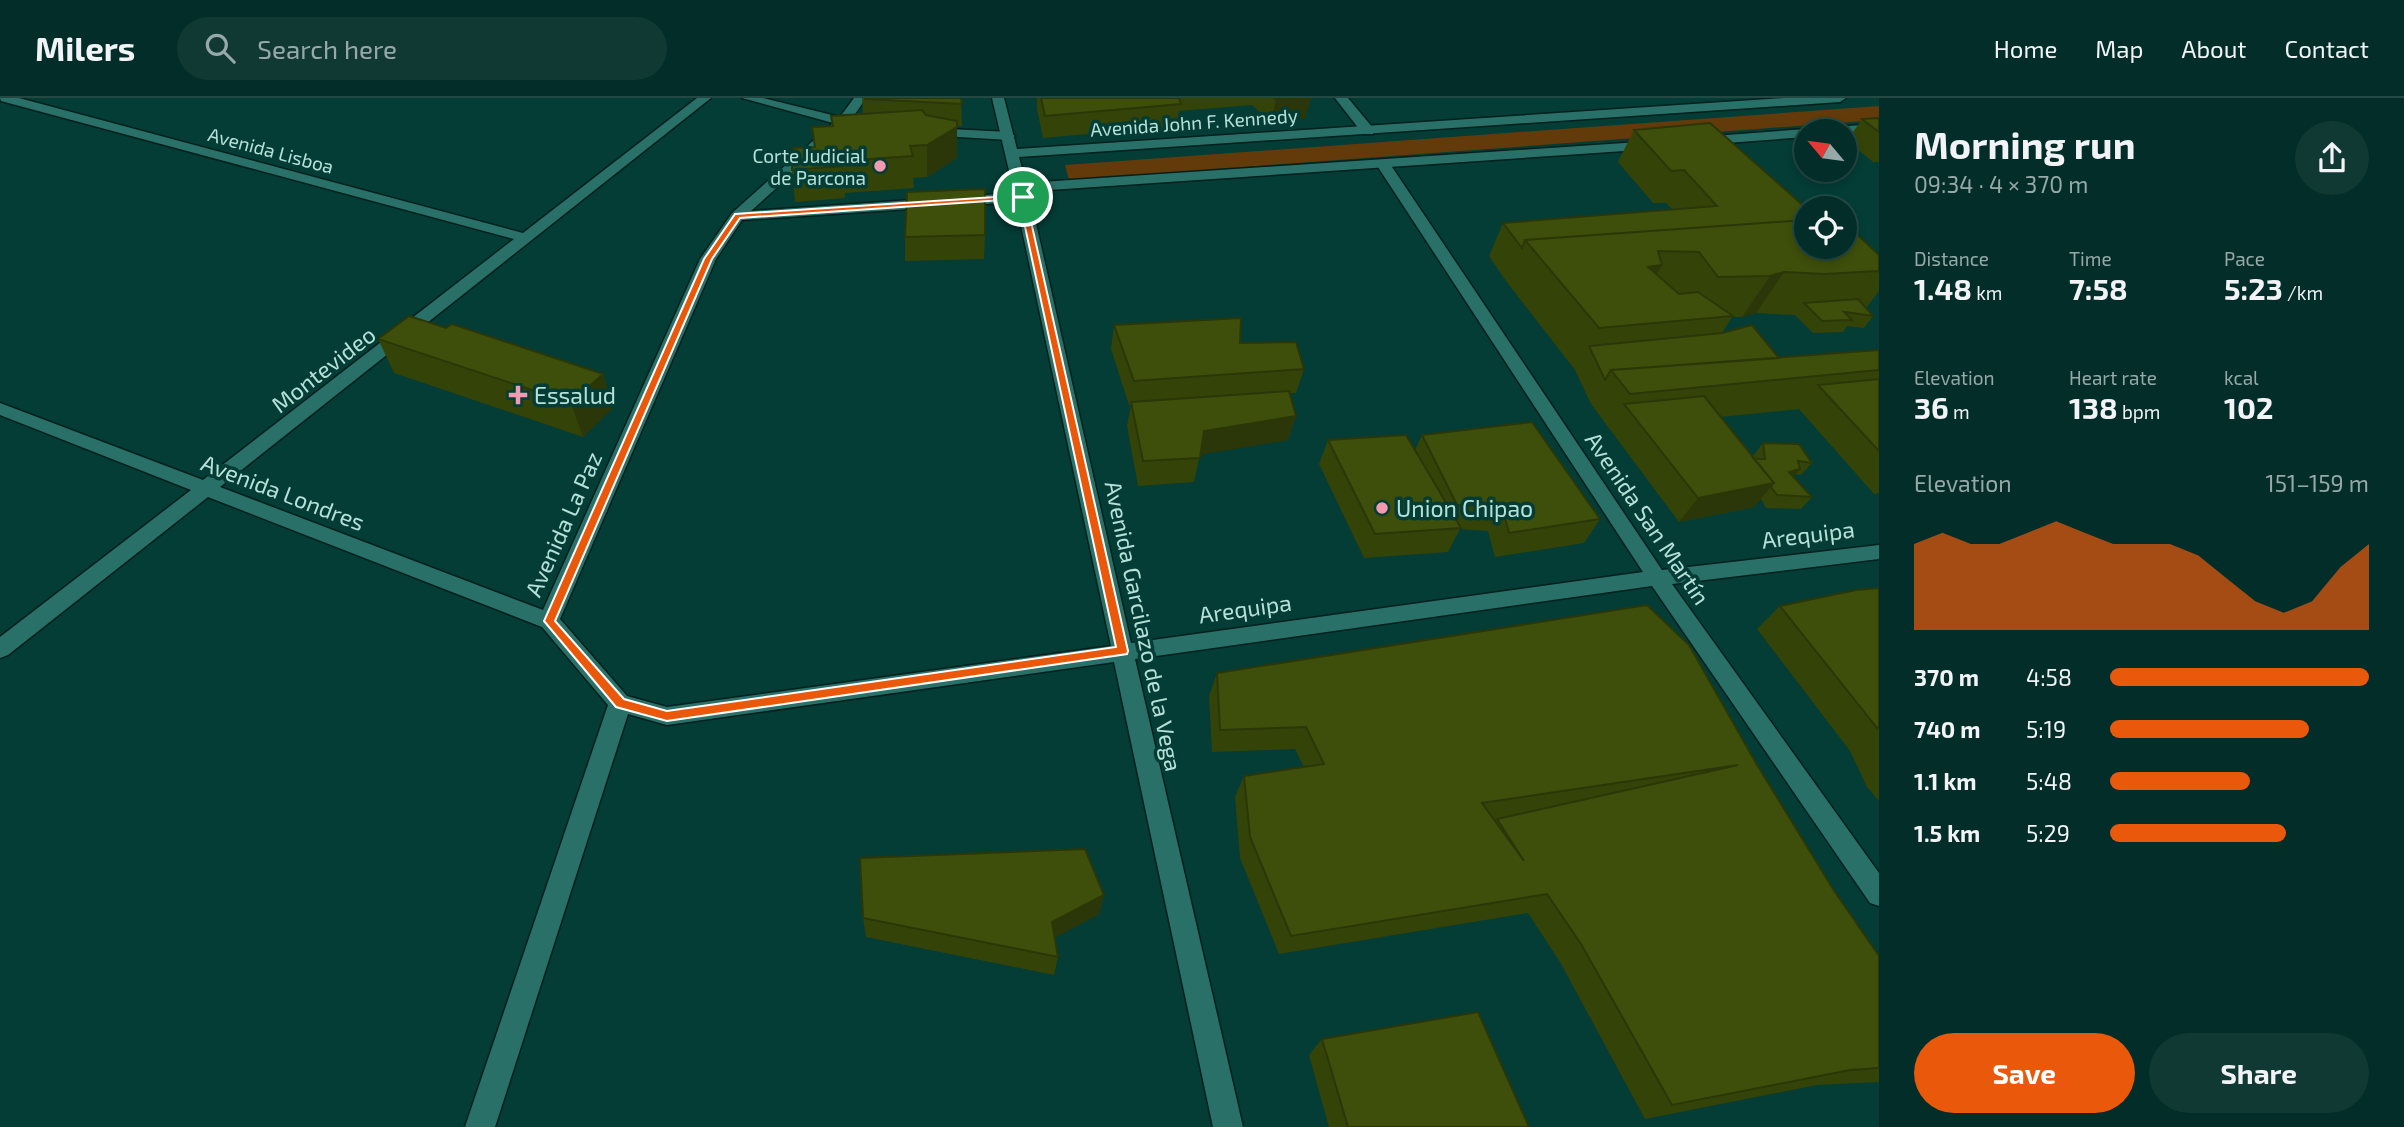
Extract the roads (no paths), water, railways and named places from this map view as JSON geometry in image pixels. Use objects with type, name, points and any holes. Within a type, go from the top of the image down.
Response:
[{"type":"street","name":"Avenida Lisboa","points":[[5,98],[31,101],[526,238]]},
{"type":"street","name":"Montevideo","points":[[0,649],[705,98]]},
{"type":"street","points":[[748,98],[862,126]]},
{"type":"street","name":"Avenida La Paz","points":[[620,703],[549,621],[708,259],[737,216],[843,121],[860,98]]},
{"type":"street","name":"Avenida Garcilazo de la Vega","points":[[998,98],[1013,153],[1228,1127]]},
{"type":"street","points":[[1341,98],[1368,131]]},
{"type":"street","name":"Avenida John F. Kennedy","points":[[1013,153],[1840,98]]},
{"type":"street","points":[[0,115],[31,101]]},
{"type":"street","points":[[1857,129],[1879,128]]},
{"type":"street","points":[[913,131],[1009,136]]},
{"type":"street","points":[[1690,142],[1794,134]]},
{"type":"street","points":[[1718,140],[1737,157]]},
{"type":"street","points":[[737,216],[1662,144]]},
{"type":"street","name":"Avenida San Martín","points":[[1383,164],[1657,578],[1879,894]]},
{"type":"street","name":"Avenida Londres","points":[[0,409],[549,621]]},
{"type":"street","name":"Arequipa","points":[[620,703],[667,716],[1657,578],[1879,552]]},
{"type":"street","points":[[480,1127],[620,703]]},
{"type":"place","name":"Corte Judicial de Parcona","points":[[880,166]]},
{"type":"place","name":"Essalud","points":[[518,395]]},
{"type":"place","name":"Union Chipao","points":[[1382,508]]}]
